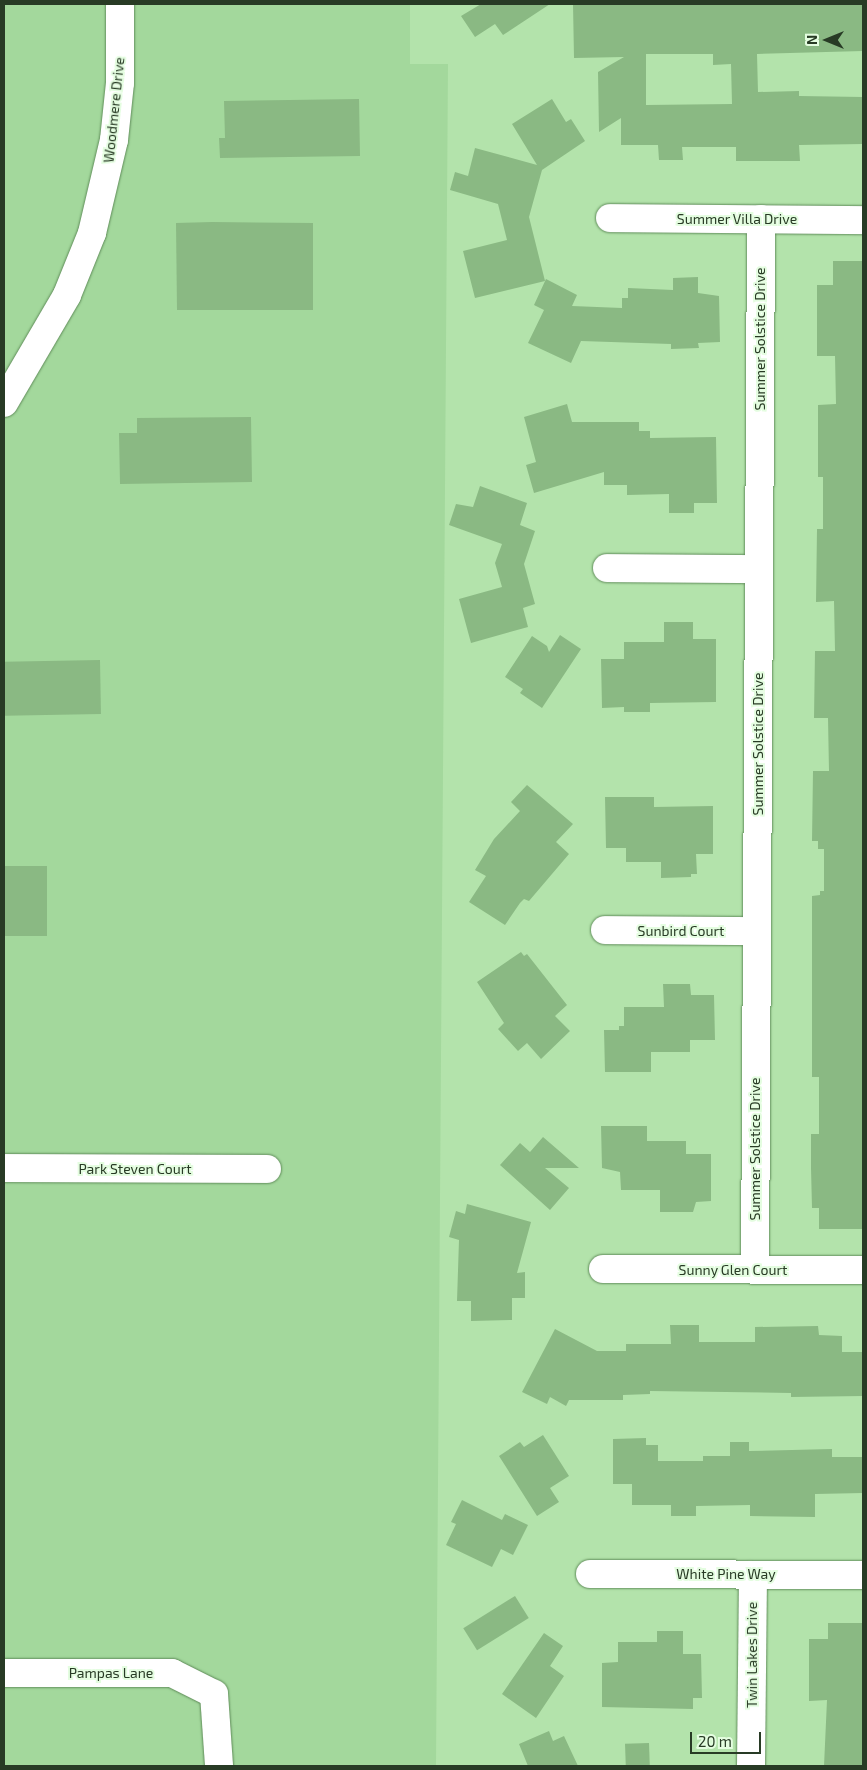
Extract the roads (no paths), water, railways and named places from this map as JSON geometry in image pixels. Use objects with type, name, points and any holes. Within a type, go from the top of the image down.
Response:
[{"type":"street","name":"Woodmere Drive","points":[[4,403],[67,295],[94,224],[114,140],[120,83],[120,4]]},
{"type":"street","name":"Summer Villa Drive","points":[[610,218],[863,220]]},
{"type":"street","name":"Summer Solstice Drive","points":[[755,1270],[761,219]]},
{"type":"street","points":[[608,568],[759,569]]},
{"type":"street","name":"Sunbird Court","points":[[605,930],[757,931]]},
{"type":"street","name":"Park Steven Court","points":[[4,1168],[267,1169]]},
{"type":"street","name":"Sunny Glen Court","points":[[603,1269],[863,1270]]},
{"type":"street","name":"White Pine Way","points":[[590,1574],[863,1575]]},
{"type":"street","name":"Twin Lakes Drive","points":[[752,1766],[753,1574]]},
{"type":"street","name":"Pampas Lane","points":[[4,1673],[172,1673],[214,1694],[219,1766]]}]
